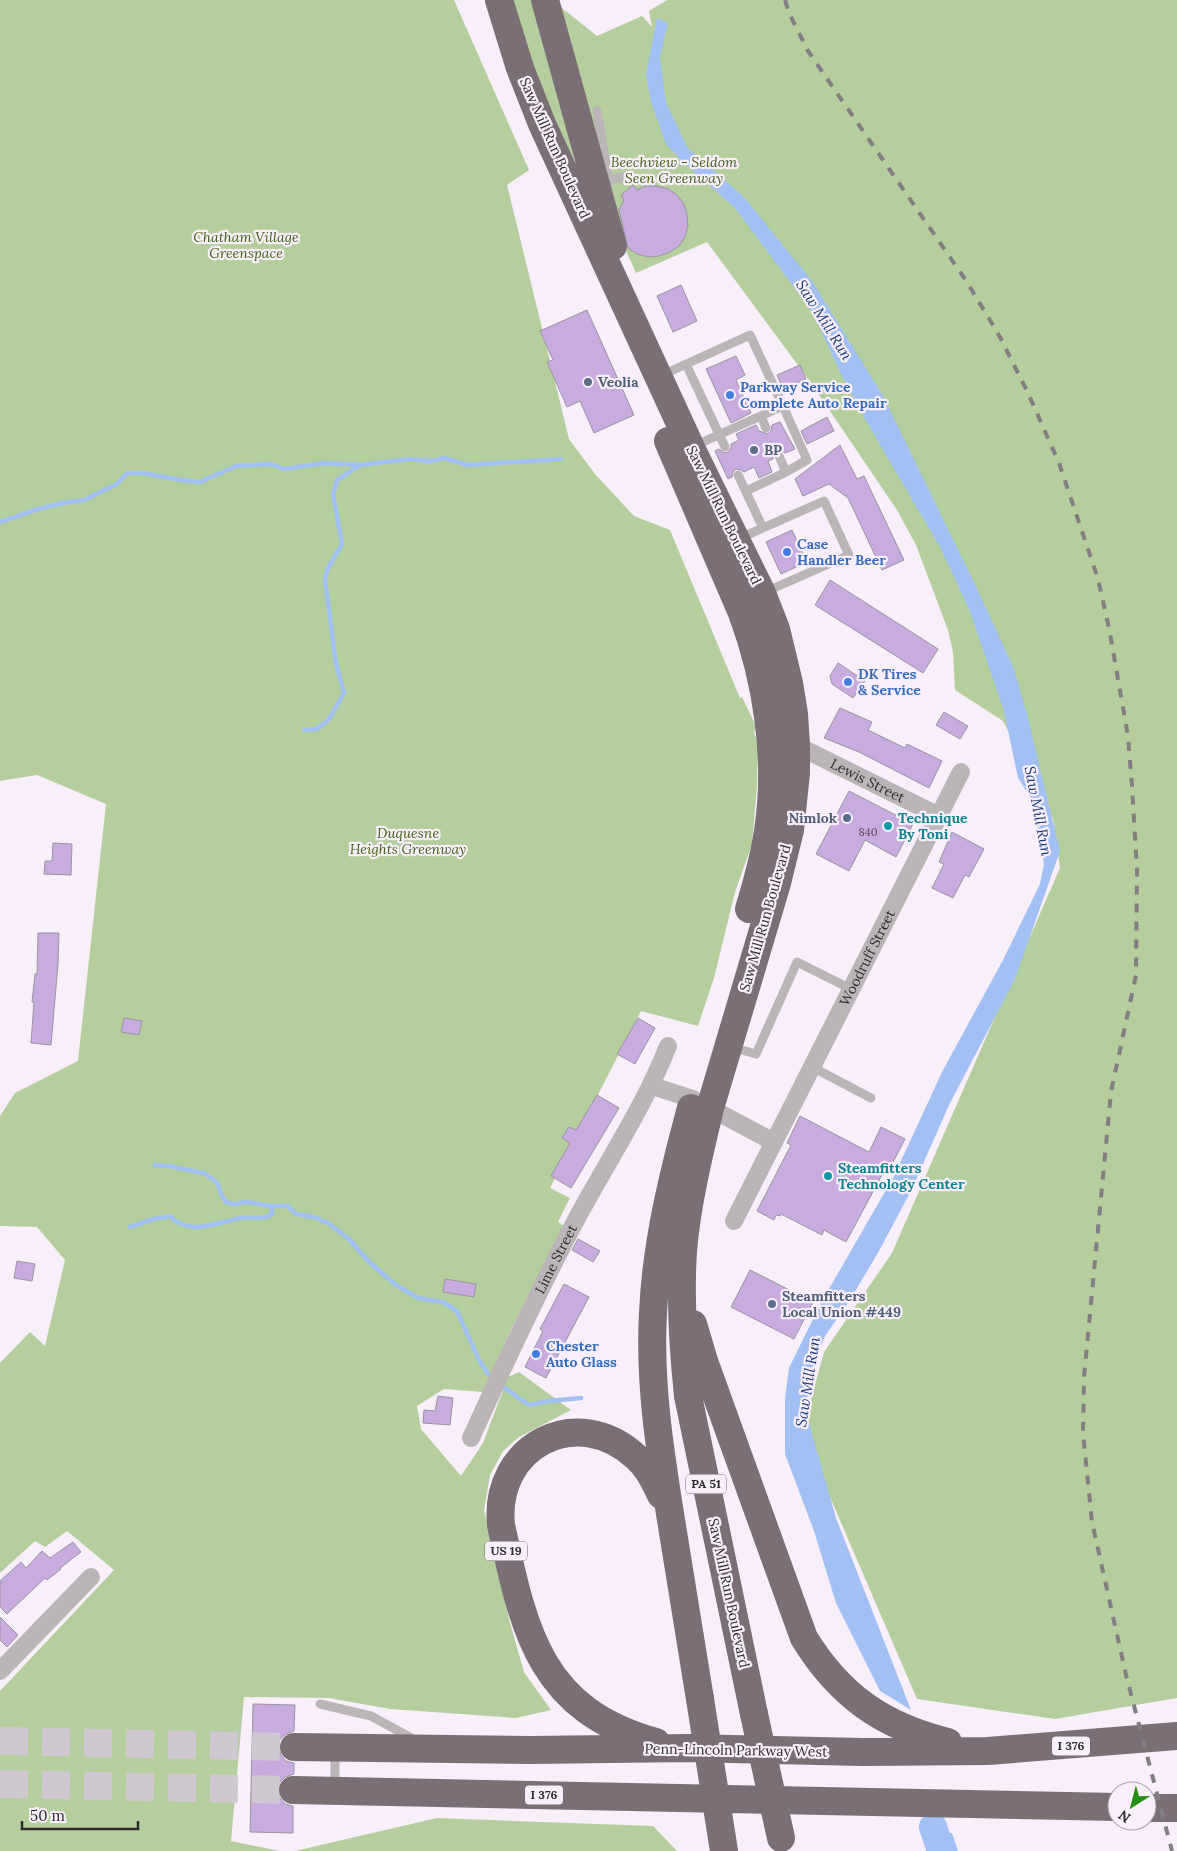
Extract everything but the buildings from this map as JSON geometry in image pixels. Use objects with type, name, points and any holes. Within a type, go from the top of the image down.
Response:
[{"type":"highway","name":"Saw Mill Run Boulevard","points":[[483,0],[483,9],[492,42],[524,131],[677,462],[742,613],[757,660],[768,717],[771,808],[764,854],[702,1104],[666,1211],[655,1279],[653,1313],[652,1376],[655,1409],[724,1851]]},
{"type":"highway","name":"Saw Mill Run Boulevard","points":[[498,0],[530,95],[691,447],[762,593],[776,629],[783,654],[794,714],[796,745],[794,800],[784,857],[728,1046],[702,1104],[683,1250],[682,1323],[688,1396],[782,1845]]},
{"type":"highway","points":[[545,0],[602,183],[636,327]]},
{"type":"highway","points":[[768,717],[796,745]]},
{"type":"highway","points":[[683,1250],[695,1332],[704,1361],[804,1638],[815,1656],[842,1688],[874,1713],[898,1726],[926,1736],[988,1751]]},
{"type":"highway","name":"US 19","points":[[670,1513],[652,1476],[635,1456],[611,1440],[581,1432],[552,1436],[526,1452],[513,1468],[504,1487],[500,1499],[499,1512],[514,1588],[527,1630],[535,1649],[558,1684],[585,1709],[617,1728],[654,1742],[690,1748]]},
{"type":"highway","name":"Penn-Lincoln Parkway West","points":[[294,1747],[430,1749],[690,1748],[863,1752],[988,1751],[1177,1736]]},
{"type":"highway","name":"I 376","points":[[293,1790],[1107,1807]]},
{"type":"highway","points":[[1157,1808],[1177,1808]]},
{"type":"street","name":"Lewis Street","points":[[796,745],[939,816]]},
{"type":"street","name":"Woodruff Street","points":[[734,1221],[961,772]]},
{"type":"street","name":"Lime Street","points":[[471,1438],[549,1273],[576,1220],[652,1086],[668,1046]]},
{"type":"street","points":[[652,1086],[702,1104],[774,1142]]},
{"type":"street","points":[[0,1672],[91,1577]]},
{"type":"lane","points":[[597,111],[602,183],[628,175]]},
{"type":"lane","points":[[658,376],[750,335],[807,460],[746,491]]},
{"type":"lane","points":[[686,364],[725,447]]},
{"type":"lane","points":[[691,447],[783,406]]},
{"type":"lane","points":[[761,416],[766,428]]},
{"type":"lane","points":[[779,456],[786,472]]},
{"type":"lane","points":[[738,475],[762,528]]},
{"type":"lane","points":[[736,540],[824,501],[849,555],[762,593]]},
{"type":"lane","points":[[728,1046],[756,1054],[797,962],[851,989]]},
{"type":"lane","points":[[812,1067],[871,1098]]},
{"type":"lane","points":[[320,1704],[381,1720],[430,1749]]},
{"type":"lane","points":[[335,1748],[335,1791]]},
{"type":"green space","name":"Duquesne Heights Greenway","points":[[0,0],[454,0],[529,170],[507,185],[569,439],[595,474],[634,516],[670,530],[740,698],[742,697],[756,726],[754,733],[758,743],[757,786],[752,844],[735,892],[714,978],[698,1026],[641,1011],[550,1188],[570,1198],[558,1222],[564,1226],[513,1325],[483,1392],[444,1389],[417,1406],[421,1429],[461,1476],[483,1443],[508,1377],[519,1372],[571,1410],[519,1437],[503,1451],[490,1475],[484,1510],[510,1623],[524,1672],[551,1710],[516,1718],[390,1709],[329,1698],[244,1697],[231,1841],[279,1851],[0,1851],[0,1691],[114,1570],[67,1531],[45,1547],[35,1541],[0,1573],[0,1363],[30,1332],[45,1346],[65,1260],[37,1227],[0,1226],[0,1116],[15,1093],[78,1061],[106,804],[37,775],[0,781]]},
{"type":"green space","name":"Beechview - Seldom Seen Greenway","points":[[512,0],[552,0],[597,36],[642,16],[652,27],[649,11],[667,0],[1177,0],[1177,1698],[1055,1719],[917,1699],[802,1432],[824,1352],[892,1253],[1060,868],[1053,819],[1003,721],[955,690],[953,652],[948,630],[916,545],[897,510],[811,383],[707,242],[636,273],[564,115],[574,159],[571,160],[542,98]]},
{"type":"green space","points":[[437,1818],[653,1826],[677,1851],[295,1851]]},
{"type":"water","points":[[657,18],[668,23],[660,57],[666,102],[687,147],[744,197],[812,281],[882,394],[974,582],[1014,669],[1027,714],[1060,851],[1015,979],[949,1105],[911,1191],[850,1300],[825,1336],[815,1360],[805,1409],[836,1518],[911,1710],[880,1691],[836,1603],[814,1531],[785,1454],[785,1398],[789,1368],[822,1301],[894,1176],[942,1072],[1003,960],[1040,884],[1044,864],[1031,798],[1018,778],[1004,711],[970,612],[941,549],[862,414],[813,313],[735,208],[684,163],[666,144],[651,102],[646,74]]},
{"type":"water","points":[[952,1833],[958,1851],[928,1851],[924,1836]]},
{"type":"waterway","points":[[304,730],[317,729],[329,719],[344,693],[336,664],[325,579],[328,568],[342,544],[333,494],[337,480],[360,465],[409,459],[430,461],[445,458],[467,465],[561,459]]},
{"type":"waterway","points":[[0,522],[38,509],[84,500],[117,484],[127,473],[142,473],[200,482],[236,466],[271,464],[284,469],[324,463],[360,465]]},
{"type":"waterway","points":[[155,1165],[166,1166]]},
{"type":"waterway","points":[[169,1166],[204,1173],[217,1182],[226,1202],[288,1206],[296,1214],[314,1217],[328,1223],[349,1239],[369,1262],[396,1285],[418,1298],[443,1302],[457,1311],[479,1360],[488,1374]]},
{"type":"waterway","points":[[160,1218],[170,1216],[186,1226],[195,1227],[241,1218],[269,1216],[272,1214],[271,1206]]},
{"type":"waterway","points":[[130,1227],[157,1218]]},
{"type":"waterway","points":[[502,1386],[529,1405],[581,1398]]},
{"type":"waterway","name":"Saw Mill Run","points":[[933,1827],[941,1851]]},
{"type":"tunnel","points":[[0,1741],[294,1747]]},
{"type":"tunnel","points":[[0,1784],[293,1790]]},
{"type":"railway","points":[[785,0],[789,13],[808,51],[967,282],[1000,337],[1028,393],[1059,463],[1098,579],[1109,628],[1128,736],[1132,786],[1137,870],[1136,975],[1111,1092],[1084,1377],[1083,1433],[1092,1522],[1126,1675],[1172,1851]]},
{"type":"place","name":"Veolia","points":[[588,382]]},
{"type":"place","name":"Parkway Service Complete Auto Repair","points":[[730,395]]},
{"type":"place","name":"BP","points":[[754,450]]},
{"type":"place","name":"Case Handler Beer","points":[[787,552]]},
{"type":"place","name":"DK Tires & Service","points":[[848,682]]},
{"type":"place","name":"Nimlok","points":[[847,818]]},
{"type":"place","name":"Technique By Toni","points":[[888,826]]},
{"type":"place","name":"Steamfitters Technology Center","points":[[828,1176]]},
{"type":"place","name":"Steamfitters Local Union #449","points":[[772,1304]]},
{"type":"place","name":"Chester Auto Glass","points":[[536,1354]]},
{"type":"park label","name":"Chatham Village Greenspace","points":[[246,246]]}]
